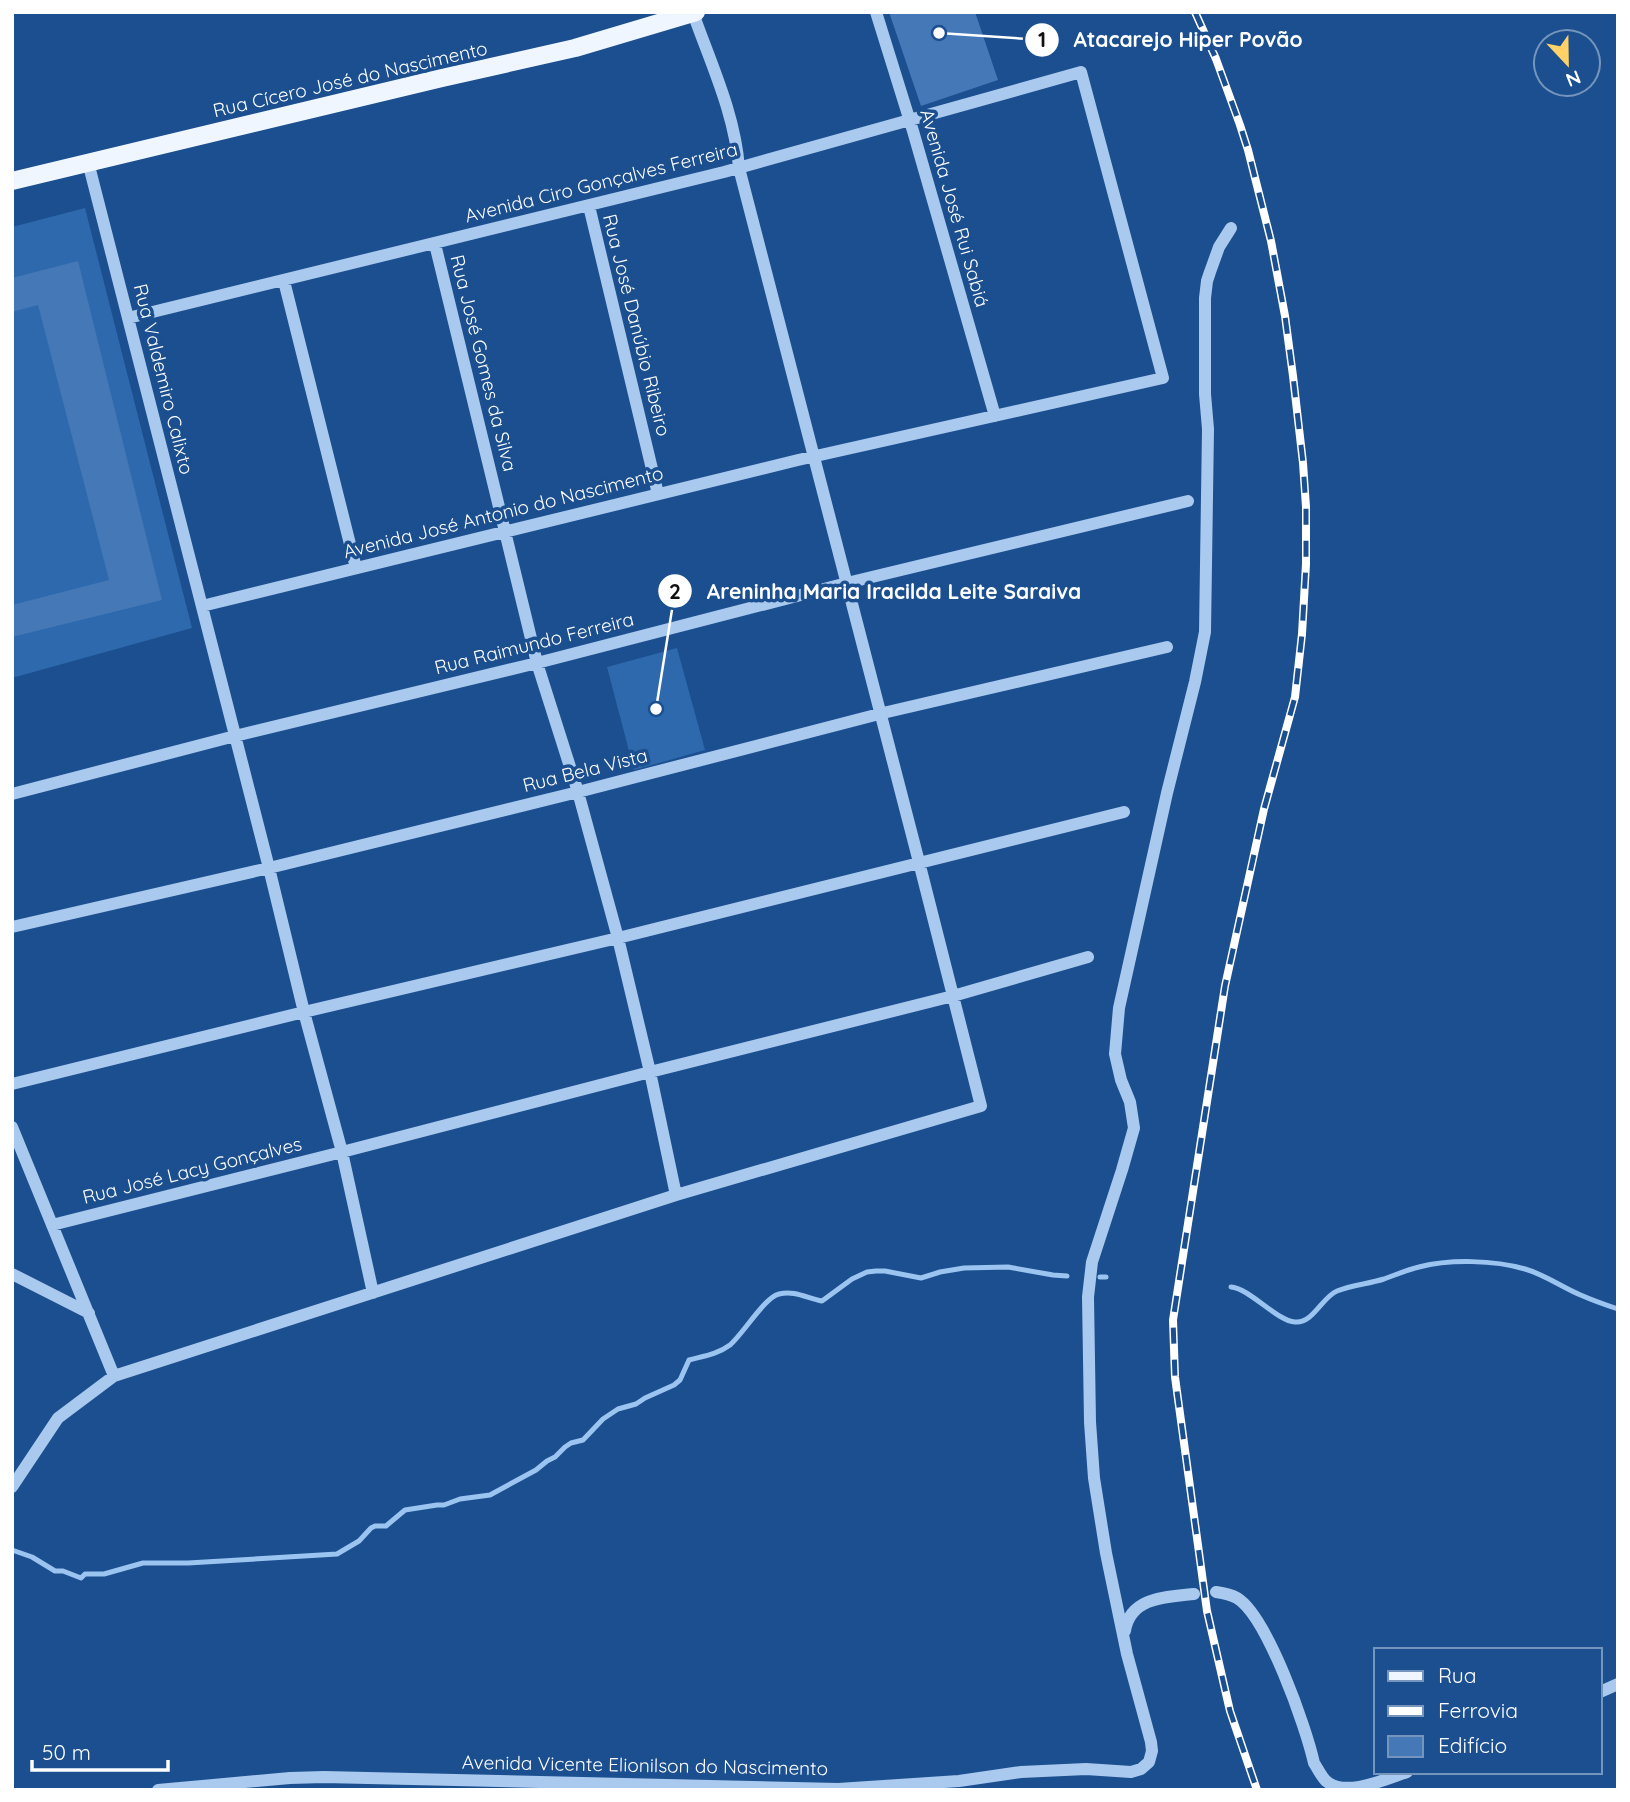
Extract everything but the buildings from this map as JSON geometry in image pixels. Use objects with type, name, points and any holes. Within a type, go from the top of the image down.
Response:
[{"type":"main road","name":"Rua Cícero José do Nascimento","points":[[12,181],[428,81],[534,59],[695,13]]},
{"type":"street","name":"Avenida José Rui Sabiá","points":[[876,12],[995,416]]},
{"type":"street","points":[[12,1487],[58,1418],[114,1376],[676,1195],[981,1106],[739,168],[732,121],[695,13]]},
{"type":"street","name":"Avenida Ciro Gonçalves Ferreira","points":[[128,318],[739,168],[1081,72]]},
{"type":"street","name":"Avenida José Antonio do Nascimento","points":[[202,606],[658,494],[1163,378],[1081,72]]},
{"type":"street","name":"Rua Valdemiro Calixto","points":[[88,162],[342,1152],[373,1293]]},
{"type":"street","name":"Rua José Danúbio Ribeiro","points":[[589,206],[658,494]]},
{"type":"street","points":[[1127,1651],[1106,1553],[1094,1478],[1090,1422],[1088,1297],[1092,1262],[1134,1128],[1130,1102],[1115,1054],[1119,1008],[1205,632],[1208,429],[1205,394],[1205,298],[1214,260],[1231,228]]},
{"type":"street","name":"Rua José Gomes da Silva","points":[[435,244],[537,663],[578,792],[618,938],[676,1195]]},
{"type":"street","points":[[284,281],[356,568]]},
{"type":"street","name":"Rua Raimundo Ferreira","points":[[12,794],[847,583],[1188,500]]},
{"type":"street","name":"Rua Bela Vista","points":[[12,927],[269,868],[881,714],[1167,647]]},
{"type":"street","points":[[12,1084],[618,938],[1124,812]]},
{"type":"street","name":"Rua José Lacy Gonçalves","points":[[52,1225],[953,996],[1088,957]]},
{"type":"street","points":[[12,1127],[114,1376]]},
{"type":"street","points":[[12,1273],[89,1313]]},
{"type":"street","points":[[1216,1592],[1236,1597],[1249,1609],[1259,1624],[1281,1669],[1314,1763],[1324,1779],[1334,1786],[1351,1787],[1400,1774]]},
{"type":"street","points":[[1127,1651],[1125,1628],[1134,1610],[1152,1600],[1194,1594]]},
{"type":"street","name":"Avenida Vicente Elionilson do Nascimento","points":[[158,1790],[324,1777],[838,1789],[959,1782],[1021,1772],[1086,1769],[1131,1772],[1147,1765],[1151,1759],[1152,1748],[1127,1651]]},
{"type":"street","points":[[1602,1691],[1618,1684]]},
{"type":"shaded area","points":[[85,208],[192,628],[12,678],[12,227]]},
{"type":"shaded area","points":[[677,648],[705,750],[634,770],[607,667]]},
{"type":"waterway","points":[[1231,1287],[1295,1322],[1307,1319],[1332,1294],[1343,1289],[1431,1264],[1486,1262],[1533,1272],[1618,1309]]},
{"type":"waterway","points":[[12,1550],[32,1557],[55,1571],[81,1578],[85,1574],[104,1574],[143,1563],[337,1554],[359,1541],[371,1528],[386,1526],[405,1510],[490,1495],[536,1470],[571,1443],[583,1440],[603,1419],[618,1409],[636,1404],[674,1385],[680,1380],[689,1360],[716,1353],[730,1345],[767,1302],[779,1294],[795,1294],[822,1301],[852,1279],[876,1271],[921,1278],[964,1268],[1008,1267],[1067,1276]]},
{"type":"waterway","points":[[1100,1277],[1106,1277]]},
{"type":"railway","points":[[1195,12],[1216,59],[1240,125],[1271,241],[1293,376],[1306,507],[1302,634],[1295,697],[1264,809],[1225,986],[1173,1320],[1175,1377],[1207,1611],[1230,1711],[1257,1790]]},
{"type":"place","name":"Atacarejo Hiper Povão","points":[[939,33]]},
{"type":"place","name":"Areninha Maria Iracilda Leite Saraiva","points":[[656,709]]}]
